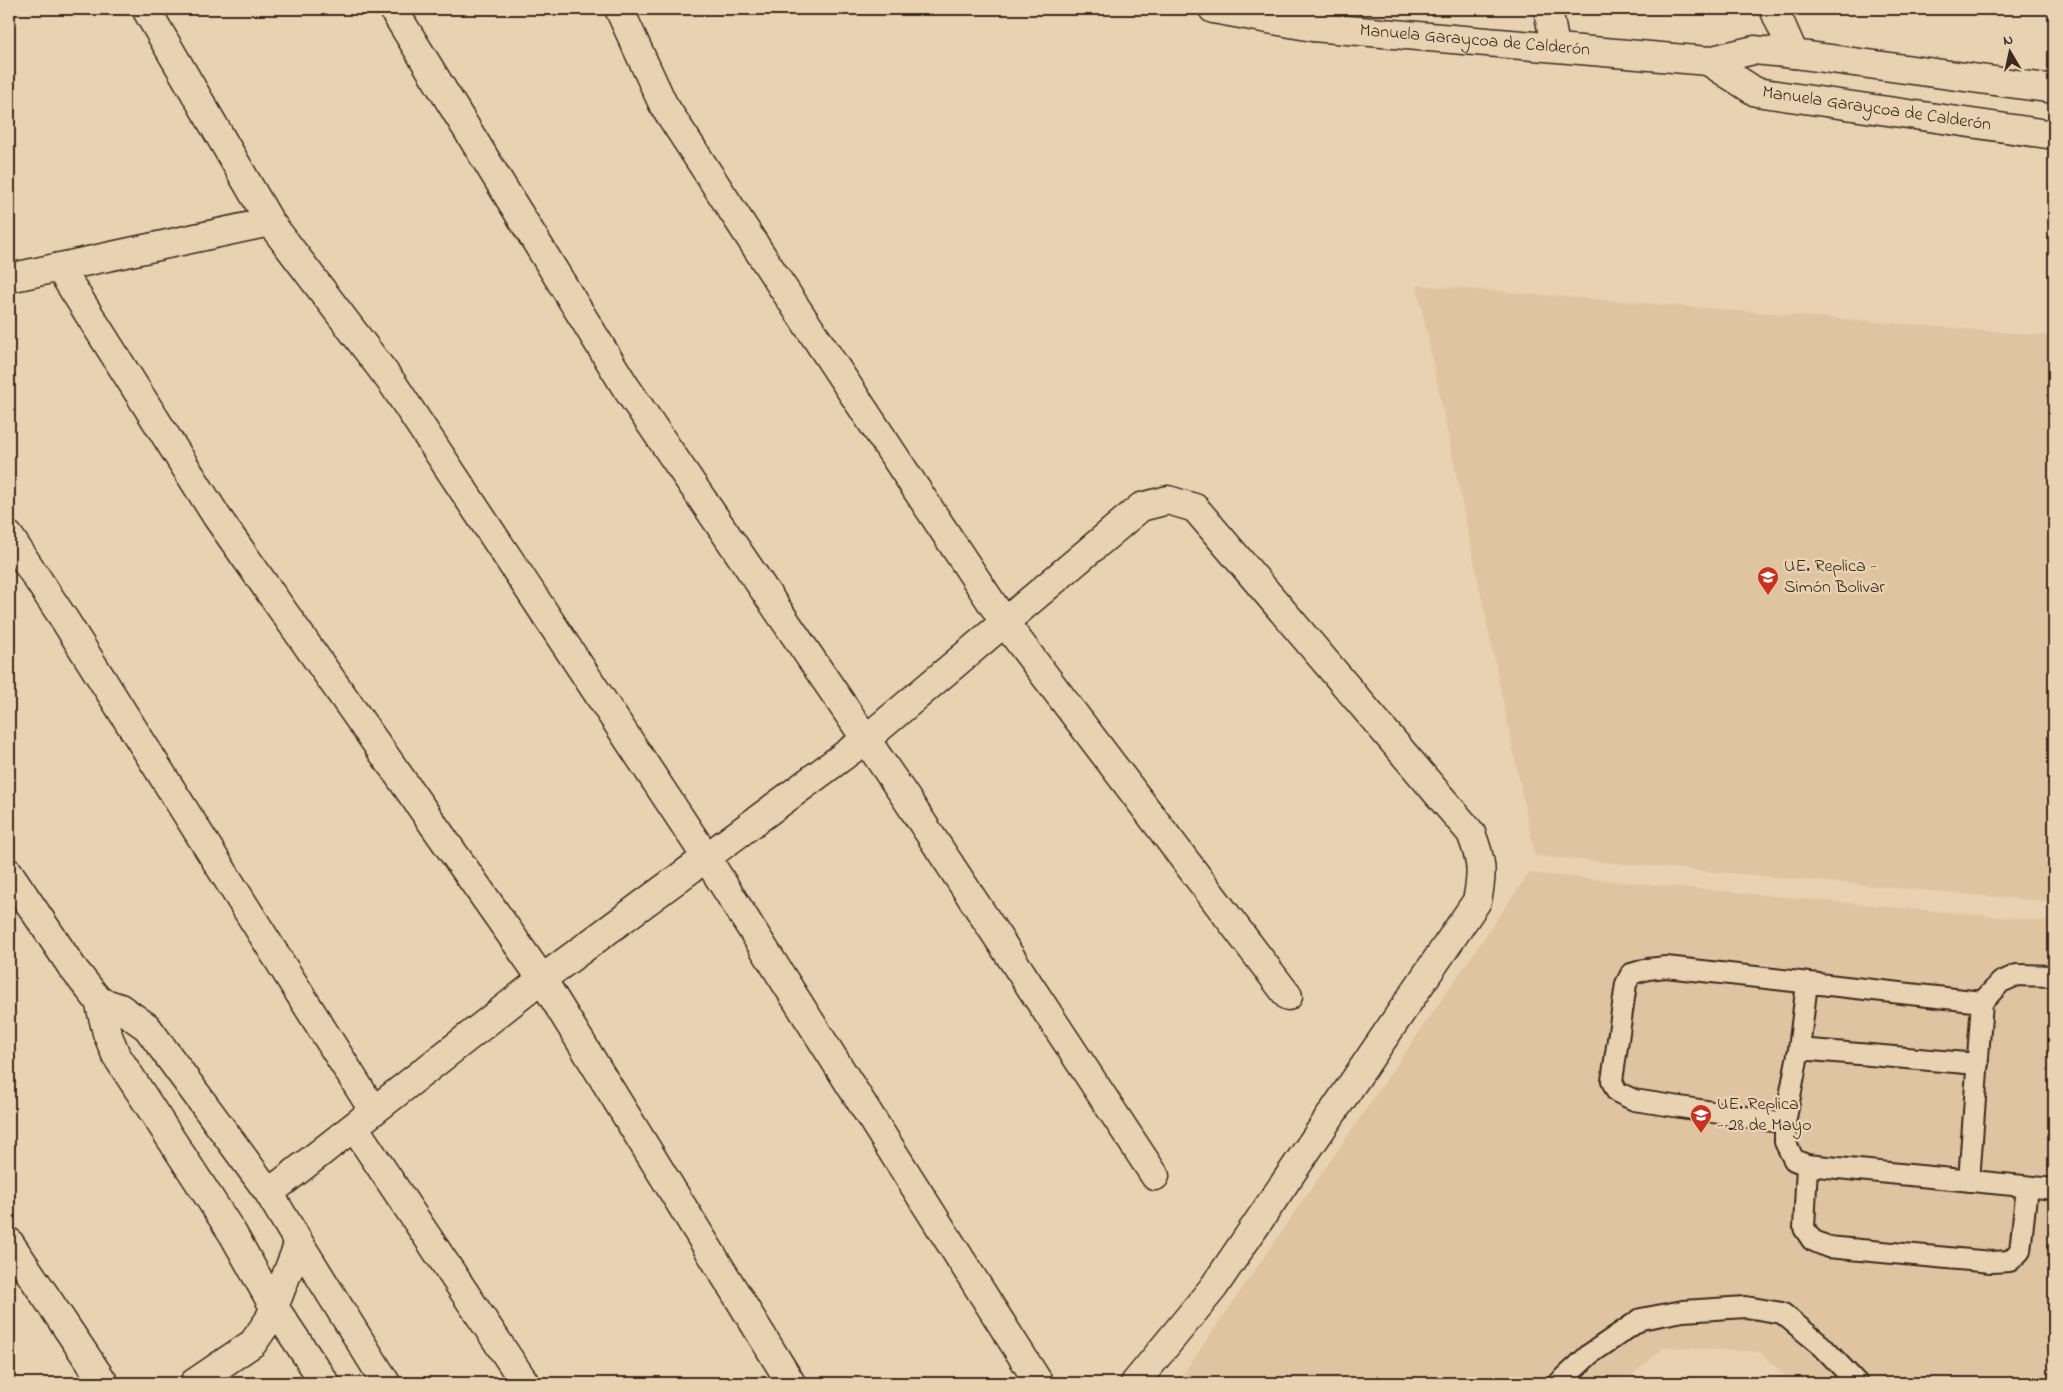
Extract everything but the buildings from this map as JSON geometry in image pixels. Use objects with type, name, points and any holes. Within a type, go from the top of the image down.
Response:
[{"type":"street","points":[[146,9],[270,222],[393,384],[706,856],[1030,1379]]},
{"type":"street","points":[[393,9],[625,386],[917,815],[1155,1176]]},
{"type":"street","points":[[619,9],[663,104],[777,280],[1005,623],[1288,996]]},
{"type":"street","name":"Manuela Garaycoa de Calderón","points":[[1213,9],[1708,61],[1754,50],[2054,90]]},
{"type":"street","points":[[1548,9],[1555,46]]},
{"type":"street","points":[[1774,9],[1794,54]]},
{"type":"street","name":"Manuela Garaycoa de Calderón","points":[[1708,61],[1756,92],[2054,135]]},
{"type":"street","points":[[9,278],[270,222]]},
{"type":"street","points":[[58,267],[217,517],[542,980],[791,1383]]},
{"type":"street","points":[[269,1193],[542,980],[706,856],[865,740],[1141,507],[1168,500],[1194,508],[1471,833],[1480,857],[1482,879],[1477,901],[1213,1288],[1135,1383]]},
{"type":"street","points":[[9,536],[69,628],[525,1383]]},
{"type":"street","points":[[9,873],[72,967],[99,1000],[107,1033],[116,1056],[233,1234],[274,1307],[325,1383]]},
{"type":"street","points":[[99,1000],[120,1008],[147,1027],[269,1193],[386,1383]]},
{"type":"street","points":[[9,1242],[104,1383]]},
{"type":"street","points":[[194,1383],[253,1343],[269,1320],[299,1243]]},
{"type":"lane","points":[[1784,1123],[1634,1100],[1617,1092],[1612,1081],[1623,994],[1631,974],[1648,969],[1666,967],[1982,1002]]},
{"type":"lane","points":[[1969,1181],[1982,1002],[2001,982],[2017,975],[2054,976]]},
{"type":"lane","points":[[1807,984],[1799,1049],[1784,1123],[1785,1142],[1794,1160],[1807,1165],[2054,1189]]},
{"type":"lane","points":[[1799,1049],[1978,1064]]},
{"type":"lane","points":[[1807,1165],[1804,1228],[1812,1240],[1828,1247],[1847,1249],[1991,1262],[2010,1261],[2020,1251],[2028,1187]]},
{"type":"lane","points":[[1559,1383],[1590,1354],[1641,1319],[1683,1310],[1746,1307],[1782,1313],[1822,1346],[1857,1383]]},
{"type":"shaded area","name":"UE. Replica - Simón Bolivar","points":[[1417,285],[2054,336],[2054,902],[1535,856]]},
{"type":"shaded area","name":"UE. Replica - 28 de Mayo","points":[[1529,873],[2054,922],[2054,1383],[1793,1383],[1760,1352],[1665,1347],[1622,1383],[1177,1383]]},
{"type":"place","name":"UE. Replica - Simón Bolivar","points":[[1768,596]]},
{"type":"place","name":"UE. Replica - 28 de Mayo","points":[[1701,1134]]}]
